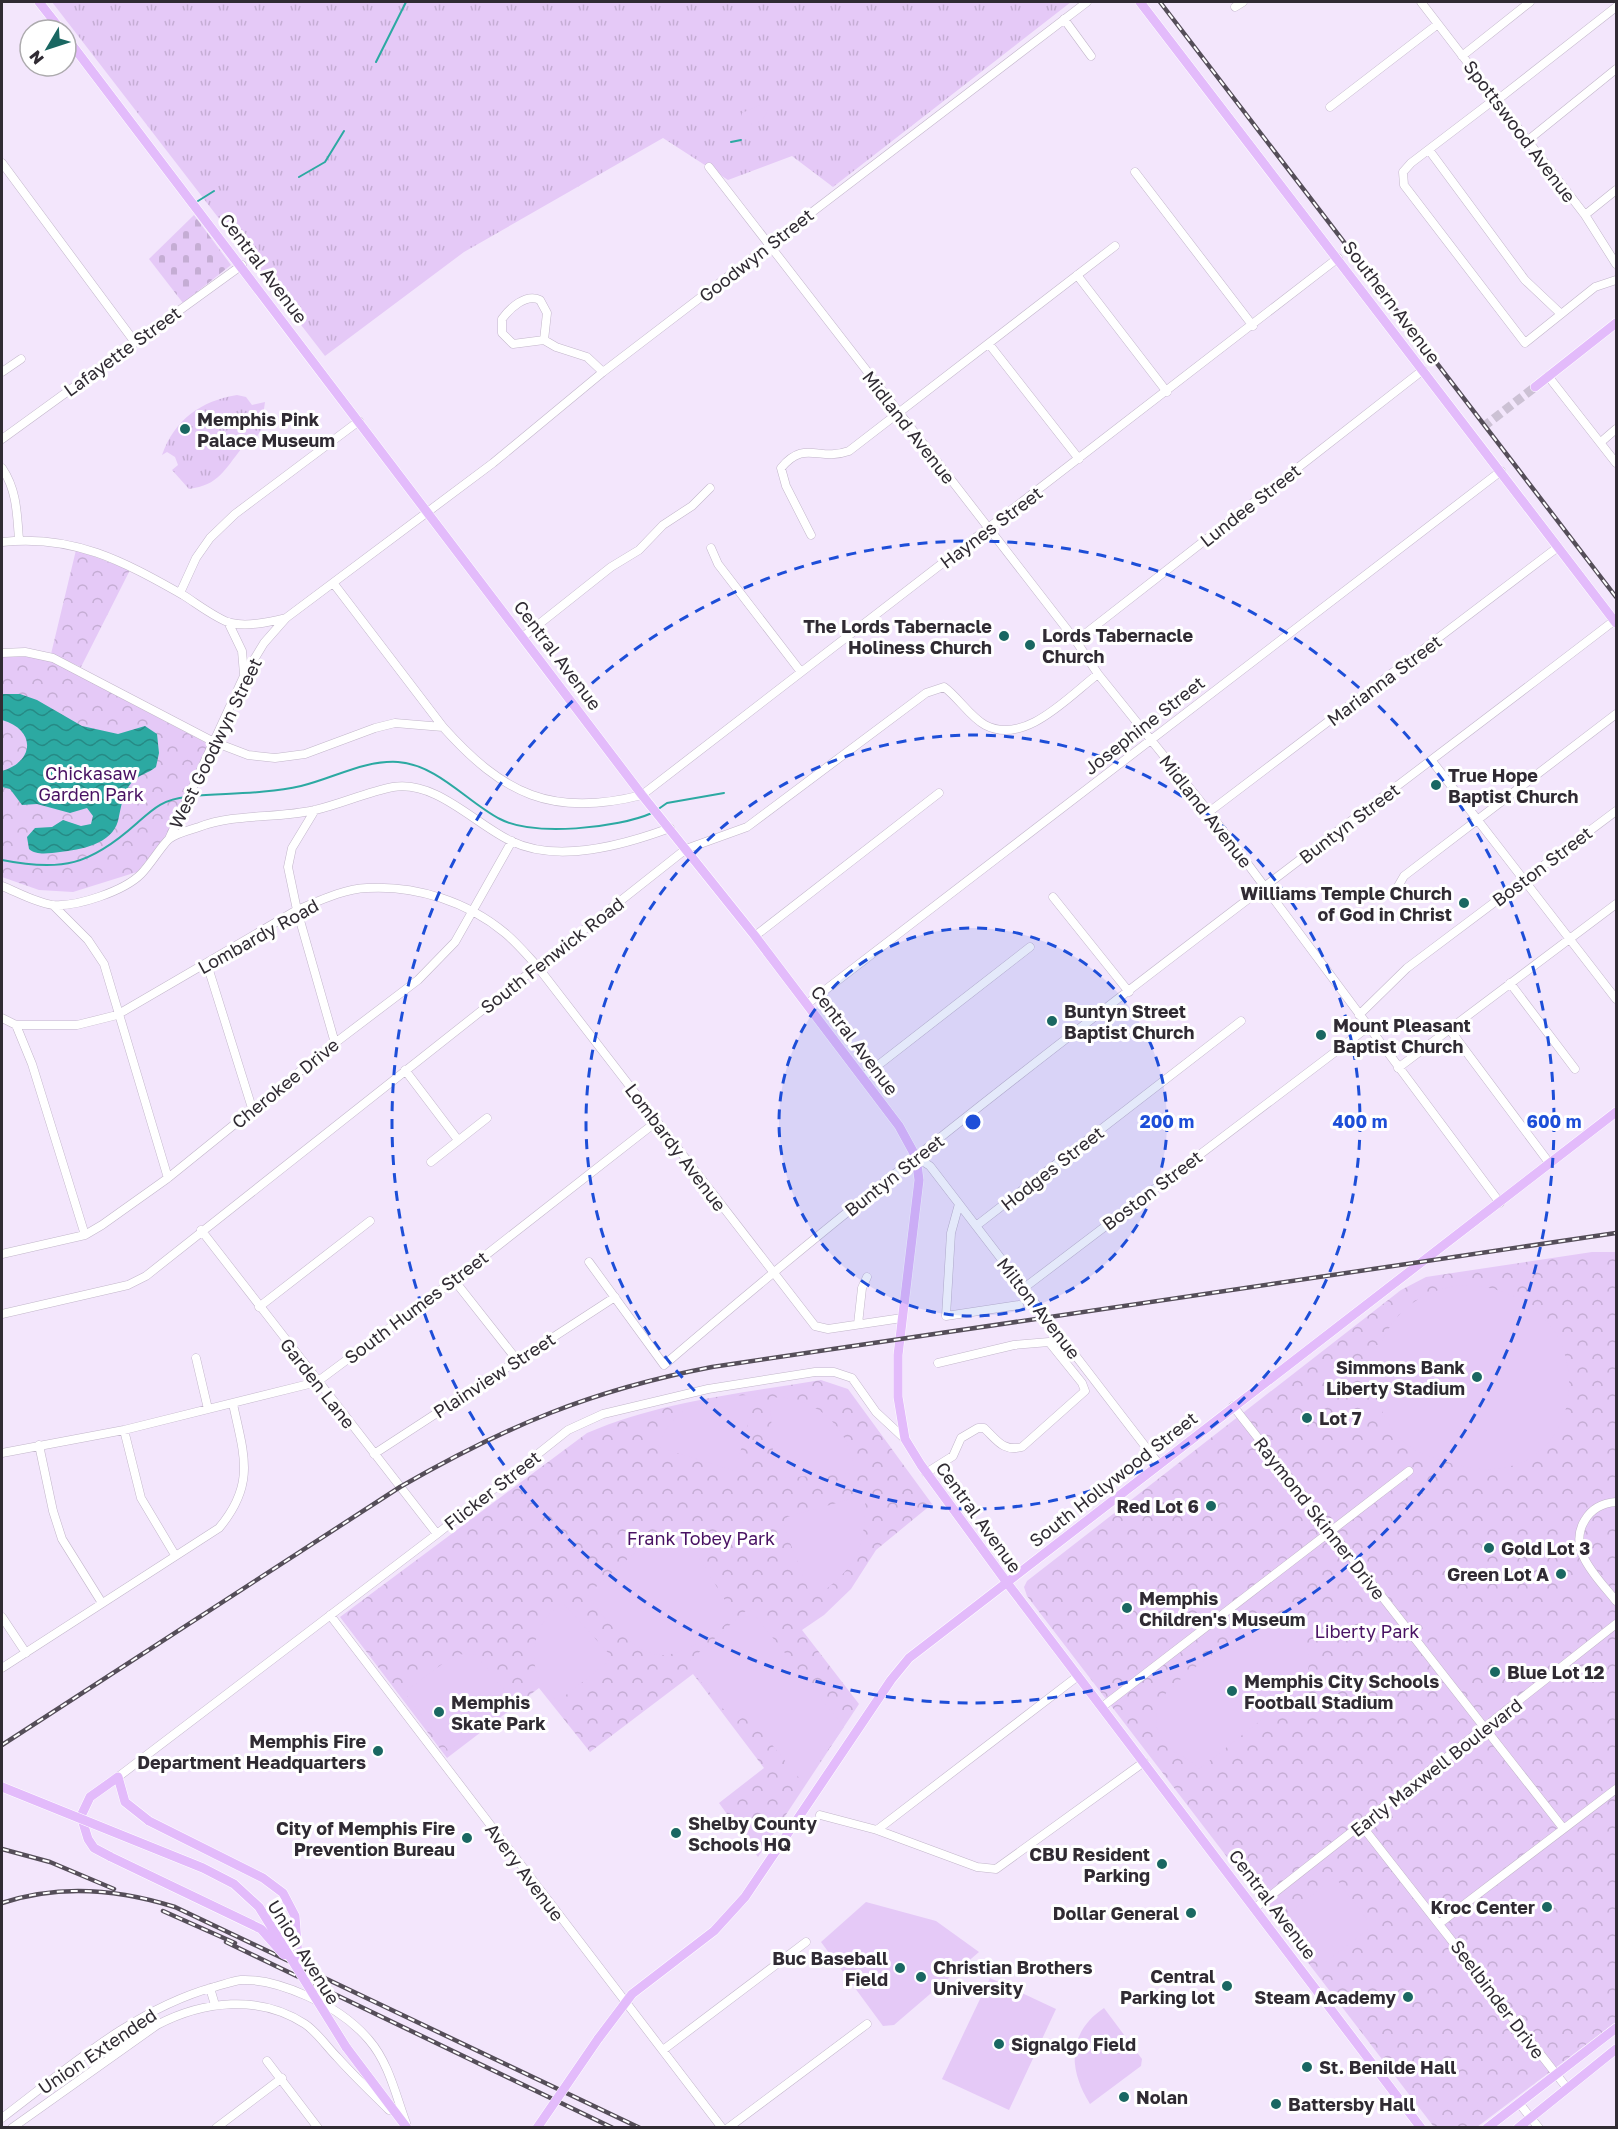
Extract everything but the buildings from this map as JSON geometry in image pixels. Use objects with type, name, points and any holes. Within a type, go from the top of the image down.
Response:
[{"type":"main road","points":[[39,2],[52,18]]},
{"type":"main road","name":"Southern Avenue","points":[[1140,2],[1616,621]]},
{"type":"main road","name":"Central Avenue","points":[[78,53],[524,636],[642,795],[755,936],[899,1126],[916,1157],[919,1180],[917,1212],[898,1355],[898,1397],[905,1440],[926,1473],[1008,1584],[1418,2125]]},
{"type":"main road","points":[[1535,387],[1617,323]]},
{"type":"main road","points":[[1474,434],[1483,427]]},
{"type":"main road","name":"South Hollywood Street","points":[[537,2127],[624,2002],[709,1935],[745,1897],[884,1689],[909,1658],[1008,1584],[1158,1463],[1617,1112]]},
{"type":"main road","points":[[118,1777],[125,1802],[149,1821],[263,1878],[283,1893],[295,1916],[299,1973],[261,1929],[94,1848],[88,1839],[81,1816],[90,1797],[118,1777]]},
{"type":"main road","name":"Union Avenue","points":[[2,1787],[203,1868],[234,1884],[259,1907],[346,2047],[407,2127]]},
{"type":"main road","points":[[1487,2127],[1617,2028]]},
{"type":"main road","points":[[1518,2127],[1617,2049]]},
{"type":"main road","points":[[1418,2125],[1431,2127]]},
{"type":"street","name":"Goodwyn Street","points":[[428,513],[603,372],[1087,2]]},
{"type":"street","points":[[1235,7],[1243,2]]},
{"type":"street","name":"Spottswood Avenue","points":[[1420,2],[1584,215],[1617,264]]},
{"type":"street","points":[[1462,56],[1530,2]]},
{"type":"street","points":[[1617,6],[1411,163],[1405,171],[1404,185],[1525,343],[1595,287],[1617,280]]},
{"type":"street","points":[[1064,19],[1091,56]]},
{"type":"street","points":[[1330,107],[1438,24]]},
{"type":"street","points":[[1527,141],[1617,69]]},
{"type":"street","points":[[1429,150],[1525,280],[1560,313]]},
{"type":"street","points":[[2,163],[134,341]]},
{"type":"street","name":"Midland Avenue","points":[[709,167],[1076,641],[1098,674],[1209,813],[1500,1203]]},
{"type":"street","points":[[1135,172],[1253,326]]},
{"type":"street","points":[[1584,215],[1617,190]]},
{"type":"street","points":[[811,536],[786,486],[781,468],[791,456],[804,451],[836,456],[849,451],[1115,246]]},
{"type":"street","name":"Haynes Street","points":[[642,795],[1253,326],[1338,258]]},
{"type":"street","name":"Lafayette Street","points":[[2,439],[134,341],[242,265]]},
{"type":"street","points":[[1077,275],[1167,392]]},
{"type":"street","points":[[544,340],[547,313],[540,300],[531,298],[522,301],[502,319],[502,333],[513,344],[544,340],[556,347],[587,357],[603,372]]},
{"type":"street","points":[[989,344],[1079,459]]},
{"type":"street","points":[[2,372],[21,359]]},
{"type":"street","name":"Lundee Street","points":[[1076,641],[1423,370]]},
{"type":"street","points":[[1548,376],[1617,463]]},
{"type":"street","points":[[180,594],[196,558],[210,538],[235,514],[359,421]]},
{"type":"street","points":[[1601,442],[1617,429]]},
{"type":"street","points":[[2,468],[9,478],[17,501],[19,540]]},
{"type":"street","name":"Josephine Street","points":[[807,1004],[1501,471]]},
{"type":"street","points":[[524,636],[611,567],[639,550],[663,525],[692,506],[710,488]]},
{"type":"street","name":"West Goodwyn Street","points":[[53,905],[112,894],[139,877],[157,857],[169,838],[244,676],[264,643],[286,618],[428,513]]},
{"type":"street","points":[[2,542],[19,540],[63,543],[91,549],[180,594],[228,622],[250,623],[286,618]]},
{"type":"street","name":"Marianna Street","points":[[1209,813],[1558,547]]},
{"type":"street","points":[[711,549],[718,564],[801,672]]},
{"type":"street","points":[[334,584],[442,727],[467,754],[494,776],[524,792],[561,803],[614,802],[642,795]]},
{"type":"street","name":"Buntyn Street","points":[[615,1298],[664,1365],[771,1272],[916,1157],[1264,887],[1616,621]]},
{"type":"street","points":[[228,622],[242,651],[244,676]]},
{"type":"street","points":[[2,653],[25,652],[53,658],[214,742],[248,755],[275,758],[305,753],[395,723],[442,727]]},
{"type":"street","name":"South Fenwick Road","points":[[2,1314],[128,1285],[146,1276],[201,1230],[686,849],[747,827],[926,693],[944,687],[983,724],[1002,731],[1024,727],[1042,717],[1098,674]]},
{"type":"street","points":[[1393,895],[1404,876],[1617,714]]},
{"type":"street","points":[[1432,761],[1617,999]]},
{"type":"street","points":[[169,838],[202,826],[237,818],[315,810],[396,787],[420,789],[442,799],[512,842],[542,850],[578,850],[640,839],[670,828]]},
{"type":"street","points":[[755,936],[939,793]]},
{"type":"street","points":[[315,810],[292,848],[288,867],[297,910],[335,1043]]},
{"type":"street","name":"Boston Street","points":[[1359,1015],[1407,968],[1523,879],[1617,811]]},
{"type":"street","name":"Cherokee Drive","points":[[2,1254],[85,1235],[168,1178],[252,1108],[418,980],[441,960],[455,942],[512,842]]},
{"type":"street","points":[[2,886],[53,905],[88,940],[104,964],[117,1015],[168,1178]]},
{"type":"street","name":"Lombardy Road","points":[[16,1026],[77,1025],[117,1015],[297,910],[327,898],[366,888],[407,889],[472,910],[505,933],[537,966]]},
{"type":"street","points":[[1053,897],[1129,992]]},
{"type":"street","points":[[1398,1068],[1617,904]]},
{"type":"street","points":[[862,1077],[1030,947]]},
{"type":"street","points":[[207,964],[252,1108]]},
{"type":"street","name":"Lombardy Avenue","points":[[537,966],[771,1272],[816,1326],[828,1329],[858,1324]]},
{"type":"street","points":[[1510,983],[1575,1069]]},
{"type":"street","points":[[2,1018],[16,1026],[32,1064],[85,1235]]},
{"type":"street","name":"Hodges Street","points":[[976,1226],[1241,1021]]},
{"type":"street","name":"Boston Street","points":[[1023,1288],[1368,1027]]},
{"type":"street","points":[[1450,1030],[1550,1164]]},
{"type":"street","points":[[405,1070],[458,1140]]},
{"type":"street","points":[[431,1162],[487,1118]]},
{"type":"street","name":"South Humes Street","points":[[2,1453],[124,1430],[317,1382],[454,1280],[656,1122]]},
{"type":"street","name":"Milton Avenue","points":[[916,1157],[930,1166],[1158,1463]]},
{"type":"street","points":[[959,1204],[951,1233],[946,1316],[1018,1305]]},
{"type":"street","points":[[259,1306],[370,1221]]},
{"type":"street","name":"Garden Lane","points":[[201,1230],[437,1534]]},
{"type":"street","points":[[589,1262],[615,1298]]},
{"type":"street","points":[[867,1277],[862,1288],[858,1324],[902,1318]]},
{"type":"street","points":[[454,1280],[517,1360]]},
{"type":"street","name":"Plainview Street","points":[[374,1454],[615,1298]]},
{"type":"street","points":[[926,1473],[953,1456],[961,1438],[978,1428],[984,1428],[1004,1448],[1013,1449],[1022,1446],[1085,1391],[1082,1383],[1049,1342],[1014,1345],[938,1363]]},
{"type":"street","points":[[196,1358],[207,1409]]},
{"type":"street","name":"Flicker Street","points":[[118,1777],[437,1534],[568,1430],[603,1414],[708,1389],[816,1372],[834,1372],[852,1378],[876,1412],[905,1440]]},
{"type":"street","points":[[2,1668],[219,1528],[235,1508],[245,1479],[244,1454],[233,1404]]},
{"type":"street","name":"Raymond Skinner Drive","points":[[1233,1406],[1563,1828]]},
{"type":"street","points":[[124,1430],[141,1498],[176,1555]]},
{"type":"street","points":[[39,1445],[52,1511],[62,1539],[102,1603]]},
{"type":"street","points":[[1102,1707],[1329,1530],[1409,1471]]},
{"type":"street","points":[[1617,1502],[1600,1506],[1584,1522],[1579,1544],[1588,1564],[1617,1601]]},
{"type":"street","name":"Avery Avenue","points":[[330,1615],[624,2002],[722,2127]]},
{"type":"street","points":[[2,1617],[26,1653]]},
{"type":"street","name":"Early Maxwell Boulevard","points":[[1255,1908],[1617,1624]]},
{"type":"street","points":[[877,1830],[1078,1676]]},
{"type":"street","points":[[820,1815],[877,1830],[977,1867],[996,1869],[1144,1762]]},
{"type":"street","points":[[1440,1923],[1617,1789]]},
{"type":"street","name":"Seelbinder Drive","points":[[1362,1826],[1567,2088]]},
{"type":"street","points":[[663,2050],[806,1942]]},
{"type":"street","name":"Union Extended","points":[[2,2118],[148,2014],[178,1999],[240,1980],[284,1986],[325,2004],[370,2040],[384,2064],[407,2127]]},
{"type":"street","points":[[210,1988],[215,2005]]},
{"type":"street","name":"Union Extended","points":[[12,2127],[104,2060],[157,2025],[182,2012],[215,2005],[258,2005],[284,2013],[307,2025],[407,2127]]},
{"type":"street","points":[[728,2127],[867,2024]]},
{"type":"street","points":[[96,2049],[104,2060]]},
{"type":"street","points":[[267,2061],[318,2127]]},
{"type":"street","points":[[216,2127],[282,2078]]},
{"type":"street","points":[[21,2103],[30,2115]]},
{"type":"street","points":[[1519,2103],[1539,2127]]},
{"type":"green space","points":[[52,2],[1071,2],[833,187],[792,156],[728,180],[663,138],[464,252],[325,356],[78,36],[78,18],[64,18]]},
{"type":"green space","points":[[765,105],[768,110],[762,121],[748,125],[741,122],[742,113]]},
{"type":"green space","points":[[194,215],[231,265],[183,303],[149,259]]},
{"type":"green space","points":[[237,395],[246,397],[252,405],[265,402],[261,430],[249,449],[242,448],[214,480],[189,489],[172,470],[178,465],[175,457],[167,452],[162,455],[167,442],[182,422],[201,407]]},
{"type":"green space","points":[[76,550],[130,570],[81,667],[51,654]]},
{"type":"green space","name":"Chickasaw Garden Park","points":[[28,656],[53,662],[206,743],[206,750],[165,838],[137,872],[73,892],[39,890],[2,877],[2,657]]},
{"type":"green space","name":"Liberty Park","points":[[1592,1252],[1616,1252],[1616,2022],[1477,2127],[1434,2127],[1027,1596],[1024,1587],[1027,1581],[1401,1290],[1426,1277]]},
{"type":"green space","name":"Simmons Bank Liberty Stadium","points":[[1466,1285],[1515,1297],[1548,1322],[1565,1356],[1569,1393],[1559,1427],[1535,1454],[1500,1468],[1454,1464],[1433,1458],[1412,1448],[1402,1440],[1387,1421],[1382,1410],[1376,1386],[1377,1361],[1367,1355],[1370,1345],[1381,1345],[1394,1321],[1414,1302],[1438,1290]]},
{"type":"green space","name":"Frank Tobey Park","points":[[821,1380],[848,1389],[932,1504],[876,1550],[851,1589],[824,1615],[802,1630],[859,1704],[758,1857],[719,1803],[764,1768],[693,1674],[590,1752],[539,1688],[447,1758],[340,1617],[587,1433],[644,1413],[702,1399]]},
{"type":"green space","points":[[756,1395],[735,1471],[658,1447],[674,1420],[696,1404],[725,1397]]},
{"type":"green space","points":[[782,1397],[810,1406],[832,1422],[841,1432],[847,1444],[855,1473],[780,1478],[774,1472],[770,1398]]},
{"type":"green space","points":[[865,1495],[864,1529],[855,1556],[839,1578],[812,1599],[784,1527],[787,1517]]},
{"type":"green space","points":[[664,1527],[682,1530],[734,1615],[703,1641],[666,1655],[644,1650],[621,1634],[610,1624],[588,1594]]},
{"type":"green space","points":[[563,1603],[611,1656],[608,1662],[557,1702],[537,1674],[534,1651],[543,1623],[555,1608]]},
{"type":"green space","points":[[749,1608],[844,1727],[804,1784],[747,1714],[735,1723],[686,1664]]},
{"type":"green space","points":[[1264,1622],[1290,1629],[1305,1642],[1309,1651],[1309,1662],[1302,1688],[1199,1769],[1162,1741],[1156,1723],[1159,1703],[1177,1683],[1207,1658],[1240,1635]]},
{"type":"green space","points":[[456,1654],[476,1655],[513,1701],[448,1750],[404,1692]]},
{"type":"green space","points":[[1335,1877],[1372,1926],[1322,1965],[1284,1917]]},
{"type":"green space","name":"Buc Baseball Field","points":[[866,1902],[936,1921],[979,1952],[894,2025],[883,2026],[821,1942]]},
{"type":"green space","name":"Signalgo Field","points":[[990,1978],[1056,2009],[1009,2110],[942,2079]]},
{"type":"green space","points":[[1104,2008],[1142,2059],[1141,2066],[1090,2104],[1078,2078],[1075,2052],[1083,2029]]},
{"type":"water","points":[[2,694],[20,694],[37,700],[82,726],[118,734],[145,726],[157,734],[159,753],[156,767],[137,778],[129,786],[124,795],[115,829],[109,835],[94,844],[68,851],[40,853],[29,849],[27,837],[35,828],[52,827],[63,820],[81,826],[91,824],[93,816],[87,808],[70,813],[37,804],[22,805],[10,789],[2,787],[2,771],[21,760],[26,753],[27,745],[21,730],[2,720]]},
{"type":"waterway","points":[[376,62],[406,2]]},
{"type":"waterway","points":[[299,177],[325,162],[344,131]]},
{"type":"waterway","points":[[731,142],[741,140]]},
{"type":"waterway","points":[[198,201],[214,191]]},
{"type":"waterway","points":[[192,796],[288,789],[373,764],[398,762],[426,770],[452,785],[488,812],[515,825],[533,828],[576,828],[619,823],[652,813]]},
{"type":"waterway","points":[[657,810],[667,803],[724,793]]},
{"type":"waterway","points":[[2,860],[23,864],[59,865],[89,857],[104,849],[159,806],[171,800],[187,797]]},
{"type":"tunnel","points":[[1483,427],[1535,387]]},
{"type":"railway","points":[[1160,2],[1616,597]]},
{"type":"railway","points":[[2,1745],[400,1487],[514,1428],[588,1399],[668,1376],[712,1367],[1616,1233]]},
{"type":"railway","points":[[2,1849],[50,1862],[114,1889]]},
{"type":"railway","points":[[2,1903],[45,1893],[88,1891],[132,1896],[175,1907],[640,2128]]},
{"type":"railway","points":[[163,1911],[235,1943]]},
{"type":"railway","points":[[226,1942],[613,2128]]},
{"type":"place","name":"Memphis Pink Palace Museum","points":[[185,429]]},
{"type":"place","name":"The Lords Tabernacle Holiness Church","points":[[1004,636]]},
{"type":"place","name":"Lords Tabernacle Church","points":[[1030,645]]},
{"type":"place","name":"True Hope Baptist Church","points":[[1436,785]]},
{"type":"place","name":"Williams Temple Church of God in Christ","points":[[1464,903]]},
{"type":"place","name":"Buntyn Street Baptist Church","points":[[1052,1021]]},
{"type":"place","name":"Mount Pleasant Baptist Church","points":[[1321,1035]]},
{"type":"place","name":"Simmons Bank Liberty Stadium","points":[[1477,1377]]},
{"type":"place","name":"Lot 7","points":[[1307,1418]]},
{"type":"place","name":"Red Lot 6","points":[[1211,1506]]},
{"type":"place","name":"Gold Lot 3","points":[[1489,1548]]},
{"type":"place","name":"Green Lot A","points":[[1561,1574]]},
{"type":"place","name":"Memphis Children's Museum","points":[[1127,1608]]},
{"type":"place","name":"Blue Lot 12","points":[[1495,1672]]},
{"type":"place","name":"Memphis City Schools Football Stadium","points":[[1232,1691]]},
{"type":"place","name":"Memphis Skate Park","points":[[439,1712]]},
{"type":"place","name":"Memphis Fire Department Headquarters","points":[[378,1751]]},
{"type":"place","name":"Shelby County Schools HQ","points":[[676,1833]]},
{"type":"place","name":"City of Memphis Fire Prevention Bureau","points":[[467,1838]]},
{"type":"place","name":"CBU Resident Parking","points":[[1162,1864]]},
{"type":"place","name":"Kroc Center","points":[[1547,1907]]},
{"type":"place","name":"Dollar General","points":[[1191,1913]]},
{"type":"place","name":"Buc Baseball Field","points":[[900,1968]]},
{"type":"place","name":"Christian Brothers University","points":[[921,1977]]},
{"type":"place","name":"Central Parking lot","points":[[1227,1986]]},
{"type":"place","name":"Steam Academy","points":[[1408,1997]]},
{"type":"place","name":"Signalgo Field","points":[[999,2044]]},
{"type":"place","name":"St. Benilde Hall","points":[[1307,2067]]},
{"type":"place","name":"Nolan","points":[[1124,2097]]},
{"type":"place","name":"Battersby Hall","points":[[1276,2104]]}]
